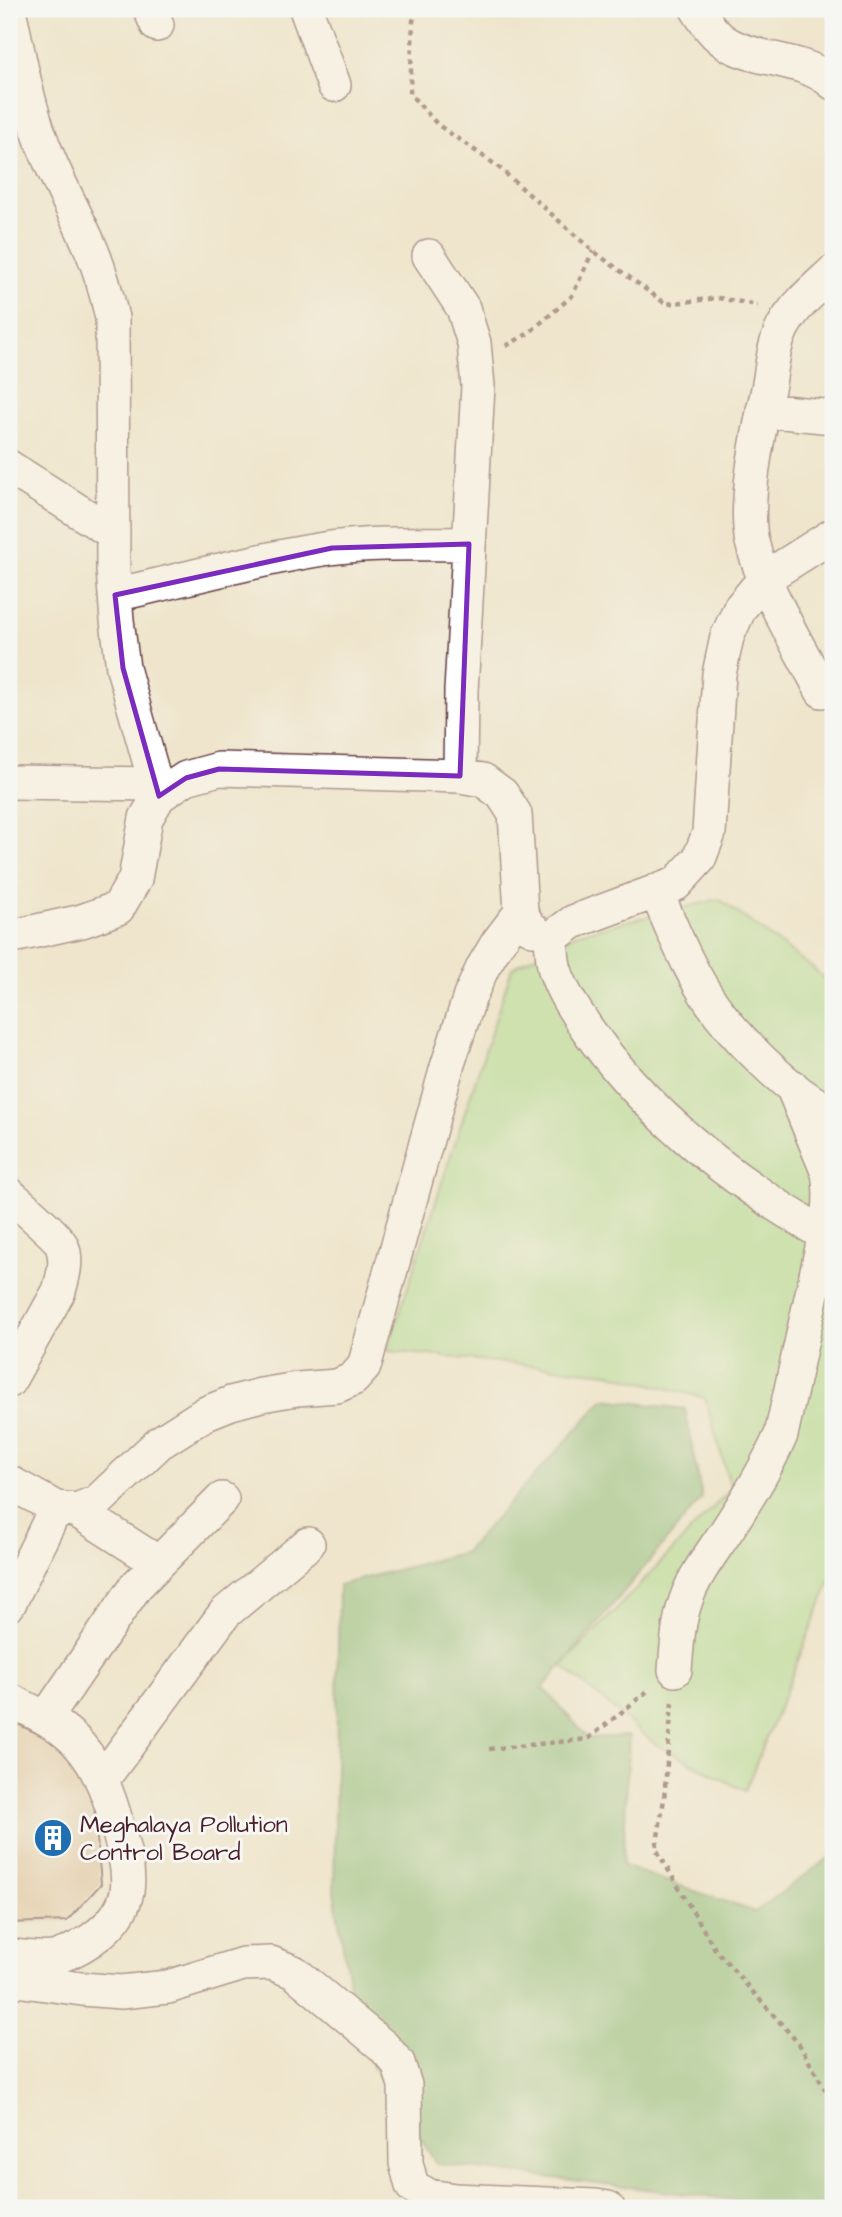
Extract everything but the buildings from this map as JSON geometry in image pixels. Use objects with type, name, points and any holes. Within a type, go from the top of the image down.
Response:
[{"type":"street","points":[[9,9],[35,120],[48,158],[92,250],[112,318],[115,595],[123,668],[158,790],[146,818],[135,879],[118,908],[82,921],[9,937]]},
{"type":"street","points":[[306,9],[334,85]]},
{"type":"street","points":[[697,9],[710,28],[728,44],[807,68],[833,83]]},
{"type":"street","points":[[429,256],[463,308],[474,343],[478,386],[461,691],[460,776]]},
{"type":"street","points":[[822,679],[765,578],[752,541],[749,512],[763,410],[783,327],[793,312],[833,272]]},
{"type":"street","points":[[763,410],[833,417]]},
{"type":"street","points":[[9,467],[113,533]]},
{"type":"street","points":[[551,938],[573,922],[676,884],[699,859],[709,834],[719,674],[727,637],[740,608],[765,578],[833,535]]},
{"type":"street","points":[[115,595],[332,548],[469,544]]},
{"type":"street","points":[[9,782],[158,790],[186,778],[219,769],[460,776],[483,780],[502,794],[515,814],[521,912],[529,927],[551,938]]},
{"type":"street","points":[[656,891],[692,970],[723,1017],[750,1047],[792,1086],[833,1114]]},
{"type":"street","points":[[9,1604],[66,1509],[97,1502],[159,1443],[219,1408],[297,1389],[337,1386],[353,1379],[364,1367],[447,1068],[470,996],[493,950],[521,912]]},
{"type":"street","points":[[551,938],[555,969],[570,1005],[602,1050],[640,1093],[705,1153],[761,1195],[829,1236]]},
{"type":"street","points":[[675,1670],[679,1627],[695,1578],[752,1492],[781,1435],[829,1236],[831,1188],[828,1173],[792,1086]]},
{"type":"street","points":[[9,1194],[62,1244],[65,1258],[59,1291],[9,1381]]},
{"type":"street","points":[[9,1482],[66,1509],[157,1562]]},
{"type":"street","points":[[46,1718],[136,1586],[222,1499]]},
{"type":"street","points":[[103,1780],[225,1613],[308,1544]]},
{"type":"street","points":[[9,1700],[46,1718],[80,1745],[103,1780],[117,1820],[125,1857],[127,1890],[117,1918],[90,1940],[55,1958],[9,1956]]},
{"type":"street","points":[[9,1979],[121,1992],[168,1987],[243,1964],[271,1963],[294,1972],[383,2046],[398,2063],[405,2084],[406,2163],[412,2186],[429,2196],[455,2200],[608,2208]]},
{"type":"path","points":[[417,9],[413,21],[410,94],[438,125],[496,165],[593,251],[666,304],[718,298],[793,312]]},
{"type":"path","points":[[478,386],[483,363],[529,333],[572,296],[593,251]]},
{"type":"path","points":[[489,1749],[588,1739],[675,1670]]},
{"type":"path","points":[[675,1670],[664,1799],[656,1849],[715,1949],[799,2044],[833,2103]]},
{"type":"highlighted area","points":[[469,544],[460,776],[219,769],[186,778],[159,796],[123,668],[115,595],[332,548]]},
{"type":"green space","points":[[719,899],[814,969],[833,988],[833,1574],[745,1791],[655,1744],[562,1666],[731,1489],[705,1398],[608,1373],[387,1351],[512,968],[575,934]]},
{"type":"green space","points":[[604,1399],[685,1409],[702,1498],[543,1688],[588,1738],[629,1736],[623,1866],[755,1912],[833,1855],[833,2208],[740,2208],[736,2200],[437,2164],[359,2044],[334,1891],[339,1585],[465,1552]]},
{"type":"place","name":"Meghalaya Pollution Control Board","points":[[53,1838]]}]
